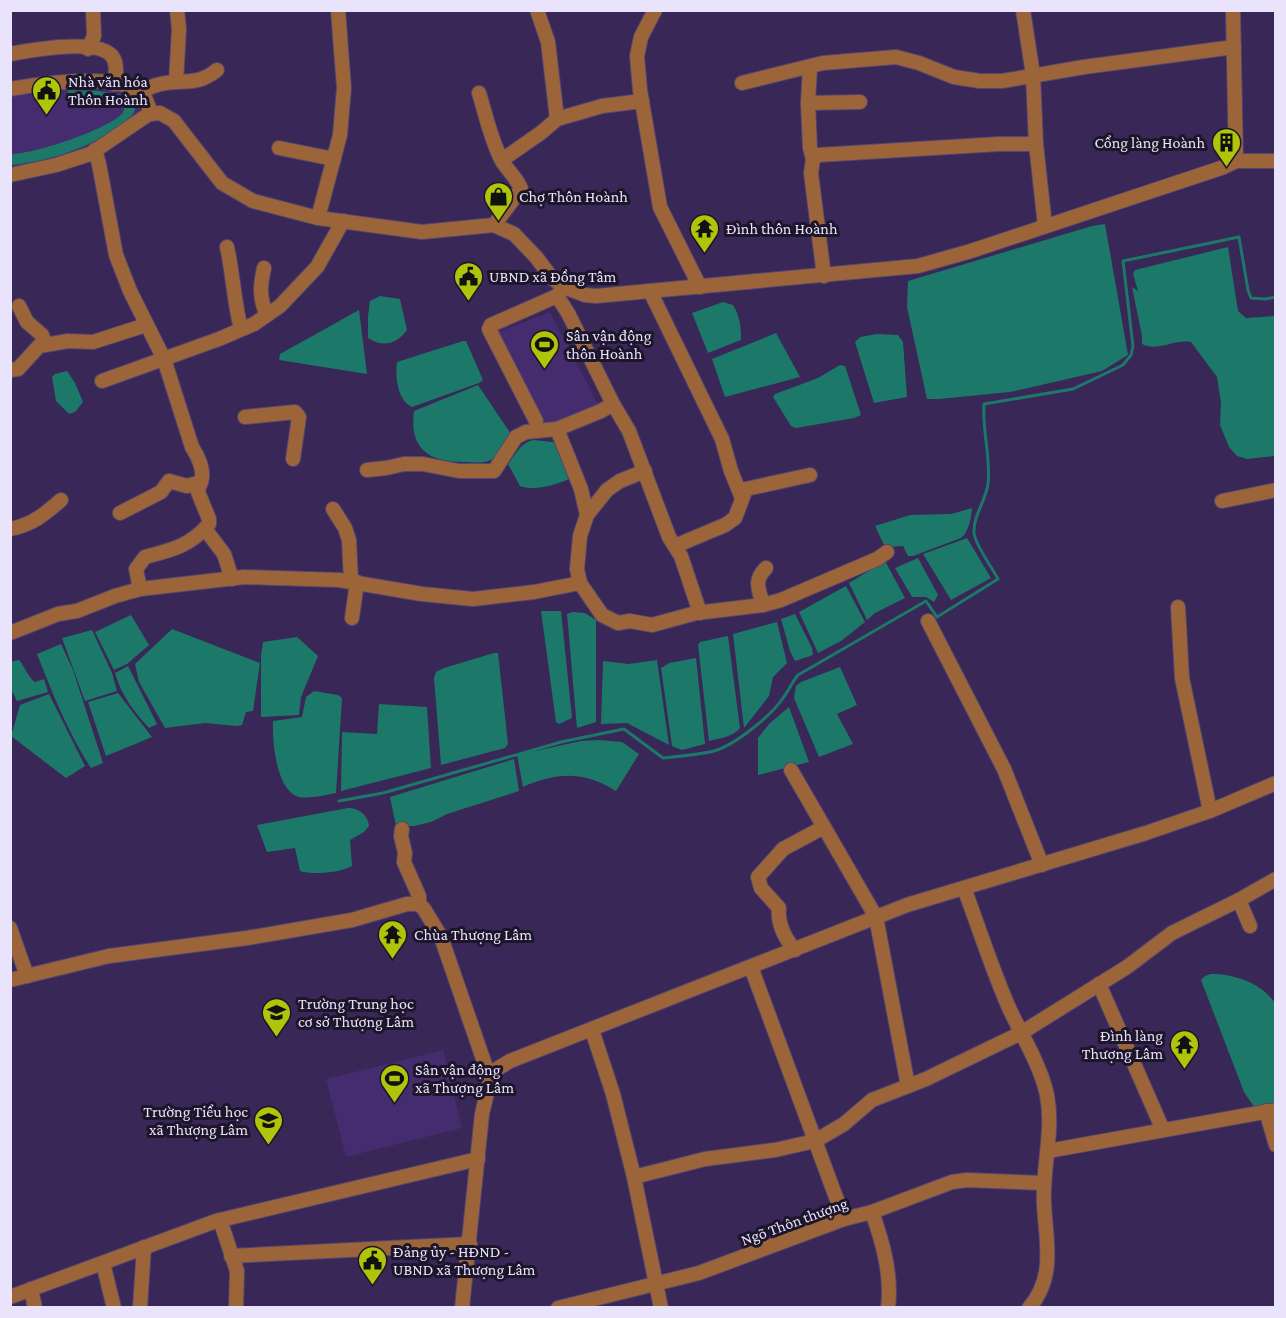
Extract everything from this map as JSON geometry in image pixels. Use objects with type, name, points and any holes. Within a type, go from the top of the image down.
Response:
[{"type":"street","points":[[88,49],[94,36],[93,10]]},
{"type":"street","points":[[176,82],[179,28],[177,10]]},
{"type":"street","points":[[318,218],[340,135],[344,88],[338,10]]},
{"type":"street","points":[[537,10],[548,42],[557,119]]},
{"type":"street","points":[[655,10],[641,37],[637,56],[642,101],[660,207],[700,287]]},
{"type":"street","points":[[1023,10],[1033,75],[1036,144],[1045,226]]},
{"type":"street","points":[[1229,165],[1234,47],[1233,10]]},
{"type":"street","points":[[10,54],[59,46],[106,51],[113,57],[116,64],[114,84]]},
{"type":"street","points":[[742,83],[823,63],[896,57],[954,76],[980,81],[1002,81],[1084,67],[1234,47]]},
{"type":"street","points":[[810,67],[808,103],[810,148],[813,159],[811,173],[824,276]]},
{"type":"street","points":[[139,92],[157,84],[195,82],[217,70]]},
{"type":"street","points":[[10,89],[47,83],[93,81],[114,84],[139,92],[145,97],[151,114]]},
{"type":"street","points":[[479,93],[494,143],[521,189],[494,225]]},
{"type":"street","points":[[502,160],[557,119],[602,106],[642,101]]},
{"type":"street","points":[[808,103],[860,102]]},
{"type":"street","points":[[10,175],[56,165],[95,150],[151,114],[160,113],[174,121],[222,183],[253,201],[318,218],[422,232],[494,225],[514,234],[536,257],[561,292],[568,313],[613,404],[629,431],[669,537],[681,556],[700,613]]},
{"type":"street","points":[[813,159],[818,155],[999,144],[1036,144]]},
{"type":"street","points":[[279,148],[334,159]]},
{"type":"street","points":[[95,150],[116,255],[146,325],[164,359],[192,447],[198,457],[201,470],[198,492],[209,519],[209,524],[205,529],[180,547],[145,557],[136,569],[140,589]]},
{"type":"street","points":[[536,421],[489,329],[491,325],[561,292],[596,296],[918,266],[1229,165],[1275,161]]},
{"type":"street","points":[[102,381],[241,329],[267,315],[280,306],[317,267],[344,221]]},
{"type":"street","points":[[227,247],[241,329]]},
{"type":"street","points":[[264,268],[260,289],[261,303],[267,315]]},
{"type":"street","points":[[650,291],[722,439],[742,498]]},
{"type":"street","points":[[19,306],[27,321],[42,335],[45,344]]},
{"type":"street","points":[[10,370],[18,369],[34,349],[45,344],[68,341],[93,342],[146,325]]},
{"type":"street","points":[[367,470],[404,464],[423,464],[459,471],[494,471],[516,437],[526,432],[557,429],[613,404]]},
{"type":"street","points":[[245,417],[295,412],[299,417],[293,459]]},
{"type":"street","points":[[557,429],[581,489],[587,515]]},
{"type":"street","points":[[645,471],[607,489],[587,515],[580,536],[577,569],[579,583],[602,615],[618,623],[630,621],[652,625],[700,613],[762,605],[781,600],[877,559],[887,552]]},
{"type":"street","points":[[675,546],[725,525],[735,518],[746,489],[810,475]]},
{"type":"street","points":[[120,513],[161,492],[169,481],[186,486],[201,482]]},
{"type":"street","points":[[1222,501],[1275,490]]},
{"type":"street","points":[[10,529],[36,521],[61,500]]},
{"type":"street","points":[[333,509],[350,540],[354,582],[352,618]]},
{"type":"street","points":[[205,529],[224,554],[232,579]]},
{"type":"street","points":[[762,605],[757,585],[759,575],[766,568]]},
{"type":"street","points":[[10,633],[58,614],[77,611],[140,589],[232,579],[308,578],[354,582],[422,594],[473,599],[534,592],[579,583]]},
{"type":"street","points":[[1178,607],[1182,678],[1210,811]]},
{"type":"street","points":[[928,621],[1004,769],[1042,865]]},
{"type":"street","points":[[791,770],[876,917],[908,1086]]},
{"type":"street","points":[[462,1308],[482,1114],[492,1072],[510,1061],[907,904],[1146,833],[1210,811],[1275,783]]},
{"type":"street","points":[[795,950],[789,944],[777,918],[779,908],[761,888],[758,877],[783,849],[824,827]]},
{"type":"street","points":[[402,829],[404,862],[419,896],[419,904],[441,937],[490,1079]]},
{"type":"street","points":[[634,1177],[705,1159],[775,1150],[815,1141],[844,1124],[872,1100],[908,1086],[1021,1033],[1127,967],[1172,933],[1239,900],[1275,879]]},
{"type":"street","points":[[964,888],[1008,1006],[1039,1071],[1047,1096],[1050,1128],[1043,1183],[1048,1274],[1040,1295],[1029,1308]]},
{"type":"street","points":[[1239,900],[1250,926]]},
{"type":"street","points":[[10,980],[109,956],[247,938],[352,920],[407,904],[419,904]]},
{"type":"street","points":[[10,928],[27,976]]},
{"type":"street","points":[[751,967],[844,1219]]},
{"type":"street","points":[[1099,984],[1163,1130]]},
{"type":"street","points":[[592,1030],[613,1094],[634,1177],[661,1308]]},
{"type":"street","points":[[1048,1151],[1271,1111],[1275,1145]]},
{"type":"street","points":[[10,1297],[220,1220],[478,1160]]},
{"type":"street","name":"Ngõ Thôn thượng","points":[[558,1308],[710,1269],[952,1182],[967,1180],[1043,1183]]},
{"type":"street","points":[[872,1212],[887,1266],[890,1289],[888,1308]]},
{"type":"street","points":[[220,1220],[237,1271],[236,1308]]},
{"type":"street","points":[[231,1256],[470,1244]]},
{"type":"street","points":[[140,1308],[144,1247]]},
{"type":"street","points":[[104,1263],[114,1308]]},
{"type":"street","points":[[31,1289],[35,1308]]},
{"type":"shaded area","points":[[94,87],[123,90],[141,100],[140,112],[88,149],[11,169],[11,92]]},
{"type":"shaded area","points":[[68,90],[98,91],[133,97],[135,111],[107,134],[68,153],[11,165],[11,154],[36,150],[70,140],[102,127],[123,113],[125,105],[122,101],[94,97],[69,97]]},
{"type":"shaded area","points":[[1105,224],[1128,355],[1102,371],[1010,392],[927,399],[907,307],[908,281]]},
{"type":"shaded area","points":[[1228,247],[1238,311],[1246,318],[1275,316],[1275,456],[1247,459],[1237,456],[1229,447],[1220,425],[1221,403],[1217,377],[1191,342],[1154,347],[1142,344],[1132,287],[1138,291],[1133,274],[1135,270]]},
{"type":"shaded area","points":[[380,296],[400,299],[407,330],[399,339],[384,344],[368,338],[370,301]]},
{"type":"shaded area","points":[[723,302],[733,305],[735,309],[740,322],[741,340],[708,353],[692,313]]},
{"type":"shaded area","points":[[359,310],[367,374],[279,360],[280,354]]},
{"type":"shaded area","name":"Sân vận động thôn Hoành","points":[[550,312],[598,404],[538,428],[492,334]]},
{"type":"shaded area","points":[[776,333],[800,377],[725,397],[712,359]]},
{"type":"shaded area","points":[[877,334],[898,335],[903,342],[907,397],[874,403],[855,342],[860,337]]},
{"type":"shaded area","points":[[466,341],[483,380],[412,407],[407,404],[398,387],[397,362]]},
{"type":"shaded area","points":[[840,365],[845,366],[861,415],[796,428],[791,426],[773,397],[775,394],[818,378]]},
{"type":"shaded area","points":[[67,371],[83,402],[75,412],[69,414],[56,401],[52,377]]},
{"type":"shaded area","points":[[478,385],[511,434],[500,452],[494,458],[481,462],[451,461],[431,456],[418,443],[413,424],[414,411]]},
{"type":"shaded area","points":[[534,440],[561,443],[574,477],[540,488],[520,486],[508,464],[522,446]]},
{"type":"shaded area","points":[[972,508],[968,528],[961,538],[913,556],[908,556],[903,546],[885,547],[875,526],[910,515],[951,514]]},
{"type":"shaded area","points":[[967,538],[991,578],[951,600],[923,554]]},
{"type":"shaded area","points":[[918,558],[938,595],[934,602],[926,597],[912,597],[895,568]]},
{"type":"shaded area","points":[[885,561],[905,598],[875,613],[867,620],[849,583]]},
{"type":"shaded area","points":[[846,586],[865,622],[841,641],[818,653],[799,612]]},
{"type":"shaded area","points":[[541,611],[561,611],[572,718],[559,724],[556,722]]},
{"type":"shaded area","points":[[585,613],[596,620],[596,722],[577,728],[567,614]]},
{"type":"shaded area","points":[[795,614],[812,648],[813,655],[795,661],[781,619]]},
{"type":"shaded area","points":[[131,615],[149,645],[127,664],[114,670],[95,632]]},
{"type":"shaded area","points":[[777,622],[787,663],[773,677],[769,696],[744,728],[733,634]]},
{"type":"shaded area","points":[[172,629],[260,663],[253,711],[246,712],[242,725],[205,723],[165,728],[139,682],[135,664]]},
{"type":"shaded area","points":[[92,630],[112,673],[117,691],[85,701],[62,638]]},
{"type":"shaded area","points":[[728,636],[740,728],[730,735],[709,741],[698,645],[700,642]]},
{"type":"shaded area","points":[[297,637],[318,656],[301,697],[299,715],[261,717],[263,642]]},
{"type":"shaded area","points":[[61,644],[73,670],[103,763],[91,768],[68,727],[37,654]]},
{"type":"shaded area","points":[[498,653],[508,744],[505,748],[441,765],[434,678],[436,672]]},
{"type":"shaded area","points":[[696,658],[705,744],[682,750],[672,746],[661,668],[669,663]]},
{"type":"shaded area","points":[[19,660],[35,682],[44,679],[48,692],[17,701],[11,689],[10,662]]},
{"type":"shaded area","points":[[657,660],[669,745],[627,723],[601,724],[603,661],[629,664]]},
{"type":"shaded area","points":[[128,666],[157,724],[149,728],[129,703],[115,673]]},
{"type":"shaded area","points":[[840,667],[857,705],[837,714],[853,744],[819,757],[794,698],[796,686]]},
{"type":"shaded area","points":[[314,691],[338,695],[342,698],[336,793],[299,797],[291,793],[280,775],[273,740],[273,721],[302,717],[306,697]]},
{"type":"shaded area","points":[[118,693],[152,737],[106,756],[88,702]]},
{"type":"shaded area","points":[[49,694],[85,766],[66,778],[11,736],[20,705]]},
{"type":"shaded area","points":[[379,704],[427,707],[431,768],[341,791],[342,732],[377,734]]},
{"type":"shaded area","points":[[789,707],[809,762],[758,775],[758,738],[769,724]]},
{"type":"shaded area","points":[[581,741],[622,742],[639,754],[616,791],[593,780],[570,776],[547,778],[523,787],[517,755]]},
{"type":"shaded area","points":[[514,759],[519,791],[447,814],[431,822],[414,826],[396,826],[390,797]]},
{"type":"shaded area","points":[[348,808],[362,813],[369,826],[364,832],[350,840],[352,866],[334,872],[300,871],[295,848],[267,852],[257,825]]},
{"type":"shaded area","points":[[1211,974],[1247,981],[1262,990],[1275,1003],[1275,1104],[1254,1107],[1244,1092],[1201,980]]},
{"type":"shaded area","name":"Sân vận động xã Thượng Lâm","points":[[443,1050],[462,1128],[346,1157],[326,1079]]},
{"type":"waterway","points":[[339,801],[383,793],[561,742],[624,729],[663,758],[723,748],[752,729],[770,713],[798,675],[926,601],[937,617],[998,579],[980,550],[974,533],[975,520],[988,484],[984,404],[1073,389],[1123,365],[1131,355],[1133,346],[1123,261],[1239,237],[1251,298],[1276,297]]},
{"type":"place","name":"Nhà văn hóa Thôn Hoành","points":[[47,116]]},
{"type":"place","name":"Cổng làng Hoành","points":[[1226,168]]},
{"type":"place","name":"Chợ Thôn Hoành","points":[[498,222]]},
{"type":"place","name":"Đình thôn Hoành","points":[[705,254]]},
{"type":"place","name":"UBND xã Đồng Tâm","points":[[468,302]]},
{"type":"place","name":"Sân vận động thôn Hoành","points":[[545,370]]},
{"type":"place","name":"Chùa Thượng Lâm","points":[[393,960]]},
{"type":"place","name":"Trường Trung học cơ sở Thượng Lâm","points":[[277,1038]]},
{"type":"place","name":"Đình làng Thượng Lâm","points":[[1184,1070]]},
{"type":"place","name":"Sân vận động xã Thượng Lâm","points":[[394,1104]]},
{"type":"place","name":"Trường Tiểu học xã Thượng Lâm","points":[[269,1146]]},
{"type":"place","name":"Đảng ủy - HĐND - UBND xã Thượng Lâm","points":[[372,1286]]}]
